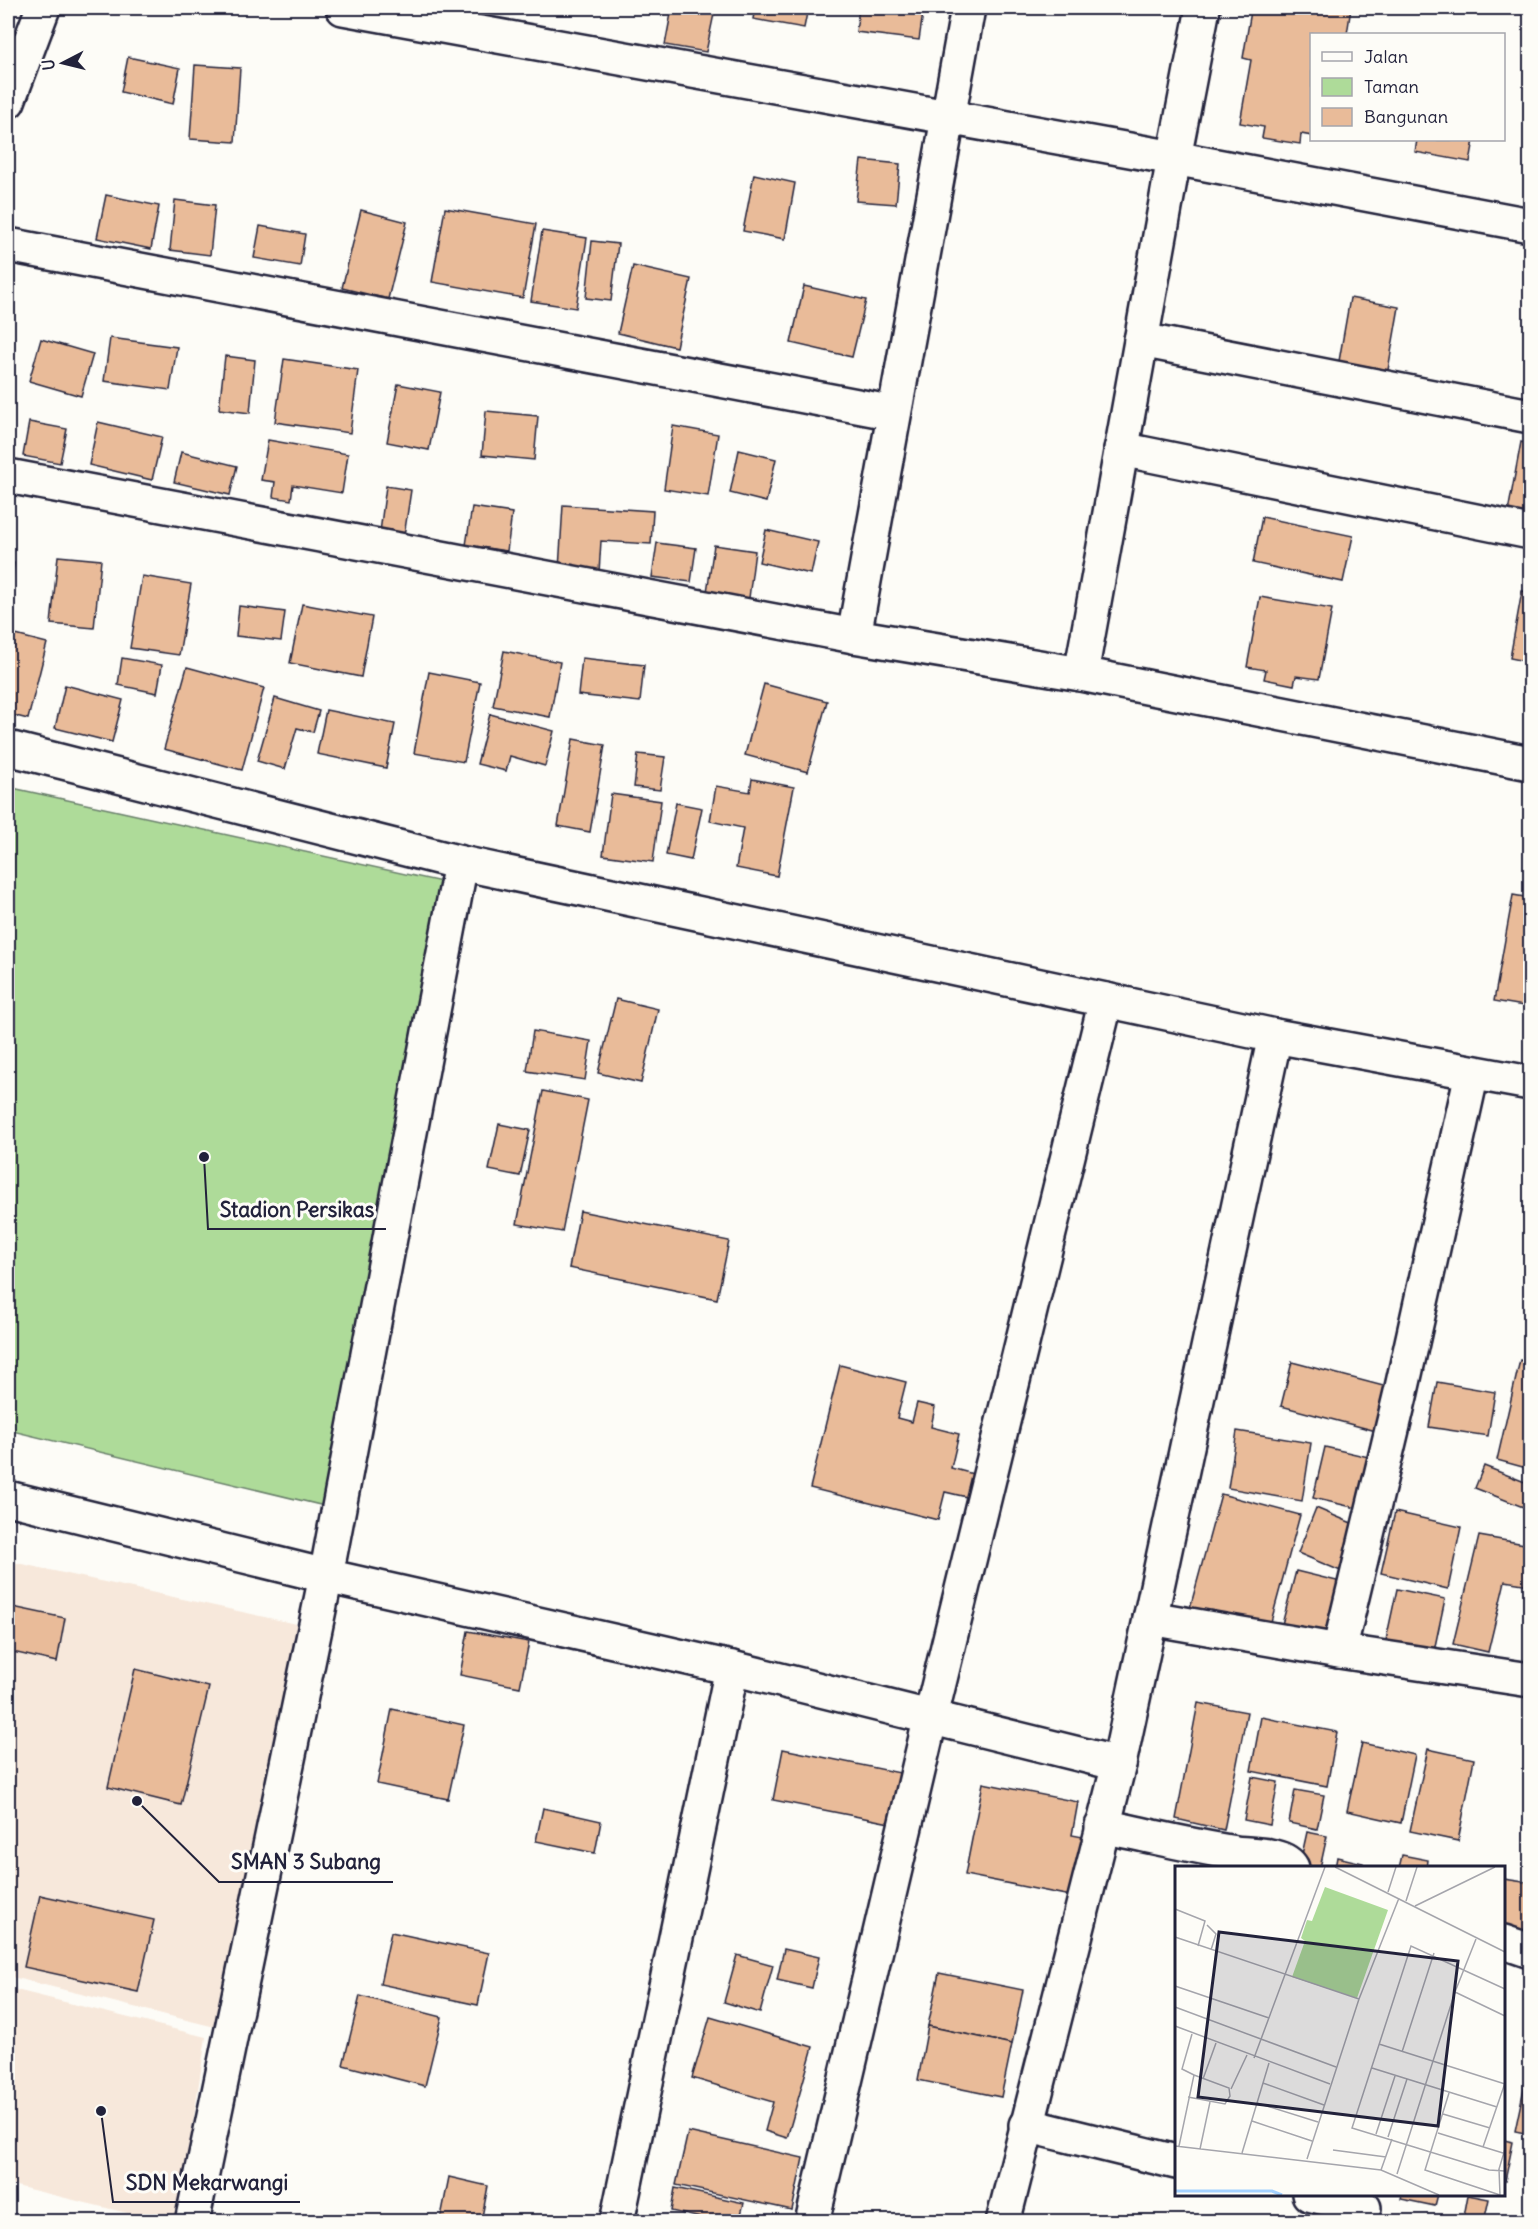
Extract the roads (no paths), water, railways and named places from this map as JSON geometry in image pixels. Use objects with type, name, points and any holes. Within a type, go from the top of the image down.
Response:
[{"type":"street","points":[[8,100],[43,8]]},
{"type":"street","points":[[343,8],[1174,158],[1530,225]]},
{"type":"street","points":[[854,636],[968,8]]},
{"type":"street","points":[[1081,674],[1203,8]]},
{"type":"street","points":[[8,245],[894,413]]},
{"type":"street","points":[[1141,340],[1530,416]]},
{"type":"street","points":[[1121,449],[1530,532]]},
{"type":"street","points":[[8,476],[854,636],[1081,674],[1530,763]]},
{"type":"street","points":[[8,748],[461,863],[1275,1036],[1530,1083]]},
{"type":"street","points":[[192,2222],[326,1576],[461,863]]},
{"type":"street","points":[[812,2222],[931,1716],[1106,1000]]},
{"type":"street","points":[[1003,2222],[1119,1764],[1275,1036]]},
{"type":"street","points":[[1340,1651],[1401,1392],[1472,1073]]},
{"type":"street","points":[[8,1498],[326,1576],[732,1668],[1119,1764]]},
{"type":"street","points":[[1150,1618],[1340,1651],[1530,1676]]},
{"type":"street","points":[[617,2222],[732,1668]]},
{"type":"street","points":[[1102,1826],[1235,1853],[1280,1858],[1288,1861],[1291,1866]]},
{"type":"street","points":[[1505,1943],[1530,1951]]},
{"type":"street","points":[[1026,2125],[1175,2162]]},
{"type":"street","points":[[1317,2196],[1364,2208]]},
{"type":"place","name":"Stadion Persikas","points":[[204,1157]]},
{"type":"place","name":"SMAN 3 Subang","points":[[137,1801]]},
{"type":"place","name":"SDN Mekarwangi","points":[[101,2111]]}]
